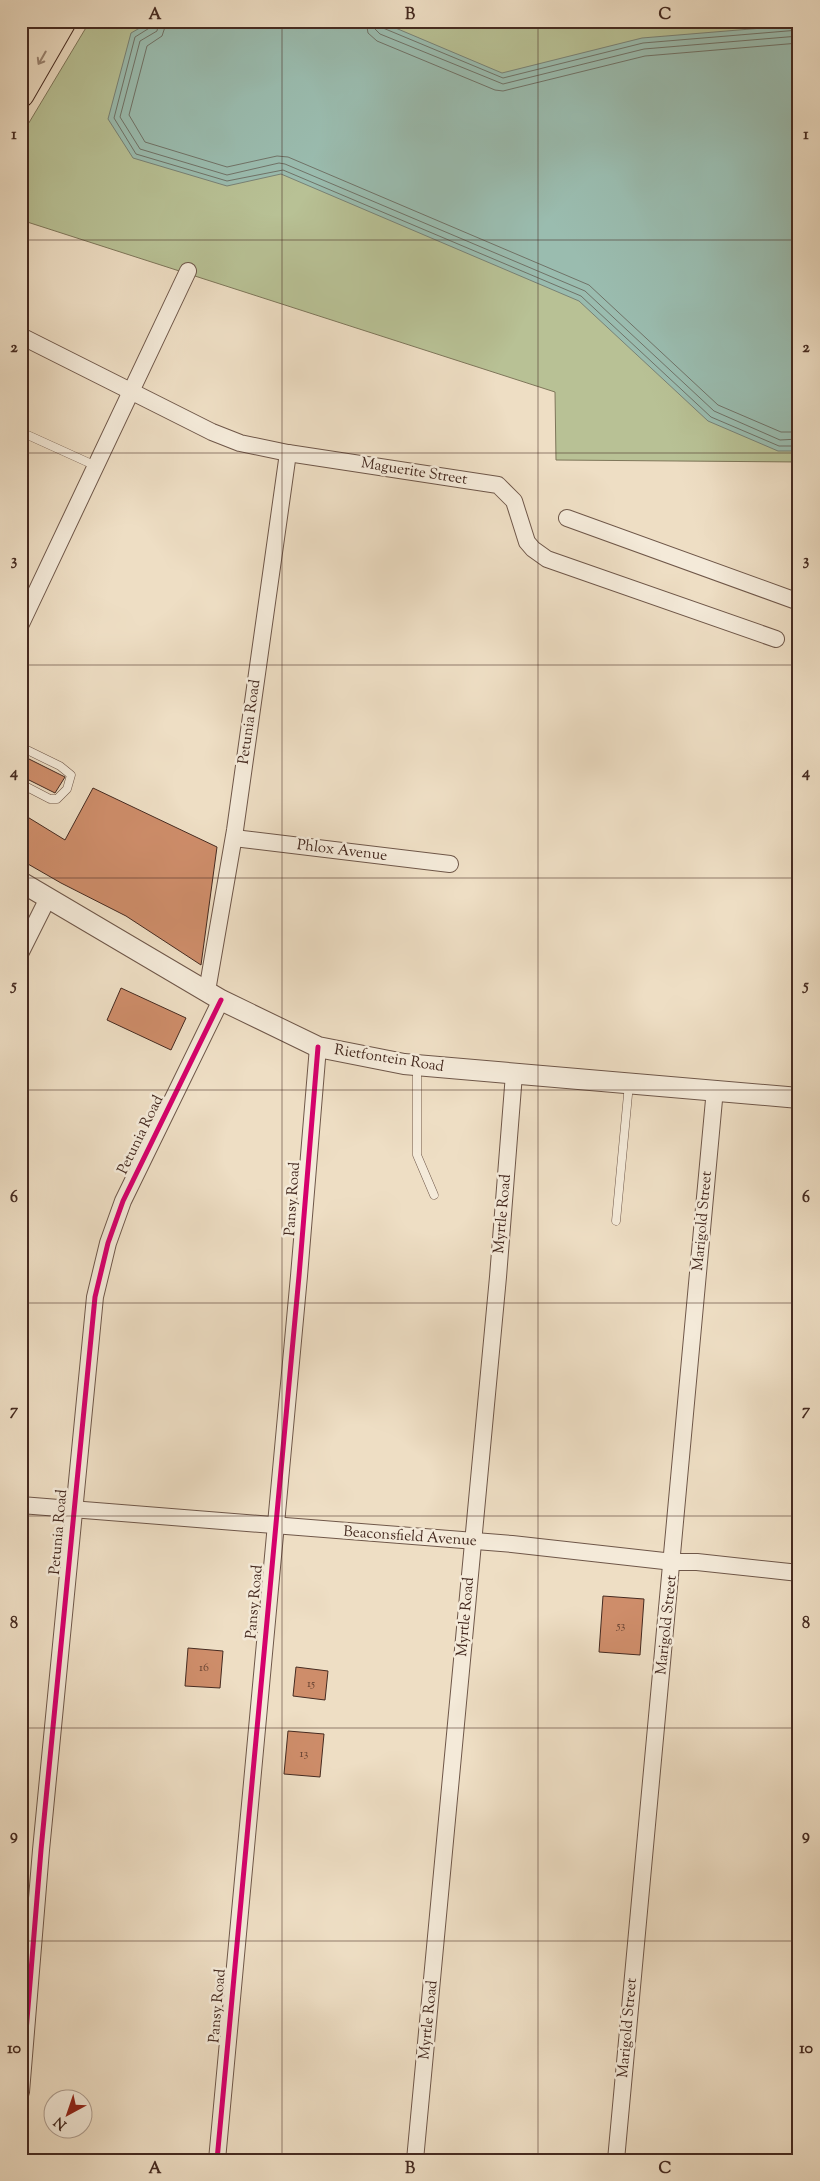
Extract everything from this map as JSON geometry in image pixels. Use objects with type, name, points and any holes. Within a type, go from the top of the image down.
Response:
[{"type":"main road","points":[[21,51],[36,21]]},
{"type":"main road","points":[[21,94],[63,21]]},
{"type":"street","points":[[21,624],[188,271]]},
{"type":"street","name":"Maguerite Street","points":[[21,336],[212,432],[240,443],[288,453],[498,485],[514,501],[527,542],[547,559],[776,639]]},
{"type":"street","name":"Petunia Road","points":[[21,2092],[40,1850],[95,1297],[108,1243],[123,1201],[214,996],[234,838],[288,453]]},
{"type":"street","points":[[567,518],[799,602]]},
{"type":"street","name":"Phlox Avenue","points":[[234,838],[450,864]]},
{"type":"street","name":"Rietfontein Road","points":[[21,882],[214,996],[318,1047],[417,1065],[715,1089],[799,1098]]},
{"type":"street","points":[[21,952],[48,898]]},
{"type":"street","name":"Pansy Road","points":[[217,2160],[299,1276],[318,1047]]},
{"type":"street","name":"Myrtle Road","points":[[416,2160],[498,1277],[514,1074]]},
{"type":"street","name":"Marigold Street","points":[[616,2160],[673,1562],[715,1089]]},
{"type":"street","name":"Beaconsfield Avenue","points":[[21,1505],[473,1542],[799,1573]]},
{"type":"lane","points":[[21,432],[96,466]]},
{"type":"lane","points":[[21,747],[67,770],[71,776],[66,789],[57,798],[50,799],[24,786]]},
{"type":"lane","points":[[417,1065],[417,1155],[434,1195]]},
{"type":"lane","points":[[616,1221],[629,1083]]},
{"type":"shaded area","points":[[90,21],[799,21],[799,462],[556,460],[555,392],[21,220],[21,136]]},
{"type":"water","points":[[152,21],[379,21],[502,73],[642,38],[799,25],[799,451],[778,451],[708,421],[579,301],[281,174],[227,186],[133,158],[108,119],[131,33]]},
{"type":"building","points":[[21,755],[65,777],[55,793],[21,776]]},
{"type":"building","points":[[93,788],[217,847],[201,965],[126,916],[21,860],[21,813],[65,840]]},
{"type":"building","points":[[121,988],[186,1018],[171,1050],[107,1020]]},
{"type":"building","points":[[603,1596],[644,1599],[640,1655],[599,1652]]},
{"type":"building","points":[[188,1648],[223,1651],[220,1688],[185,1686]]},
{"type":"building","points":[[296,1667],[328,1671],[325,1700],[293,1696]]},
{"type":"building","points":[[288,1731],[324,1734],[320,1777],[284,1774]]},
{"type":"cycle path","points":[[21,2092],[41,1850],[95,1297],[108,1243],[123,1201],[221,1000]]},
{"type":"cycle path","points":[[217,2160],[299,1276],[318,1047]]}]
